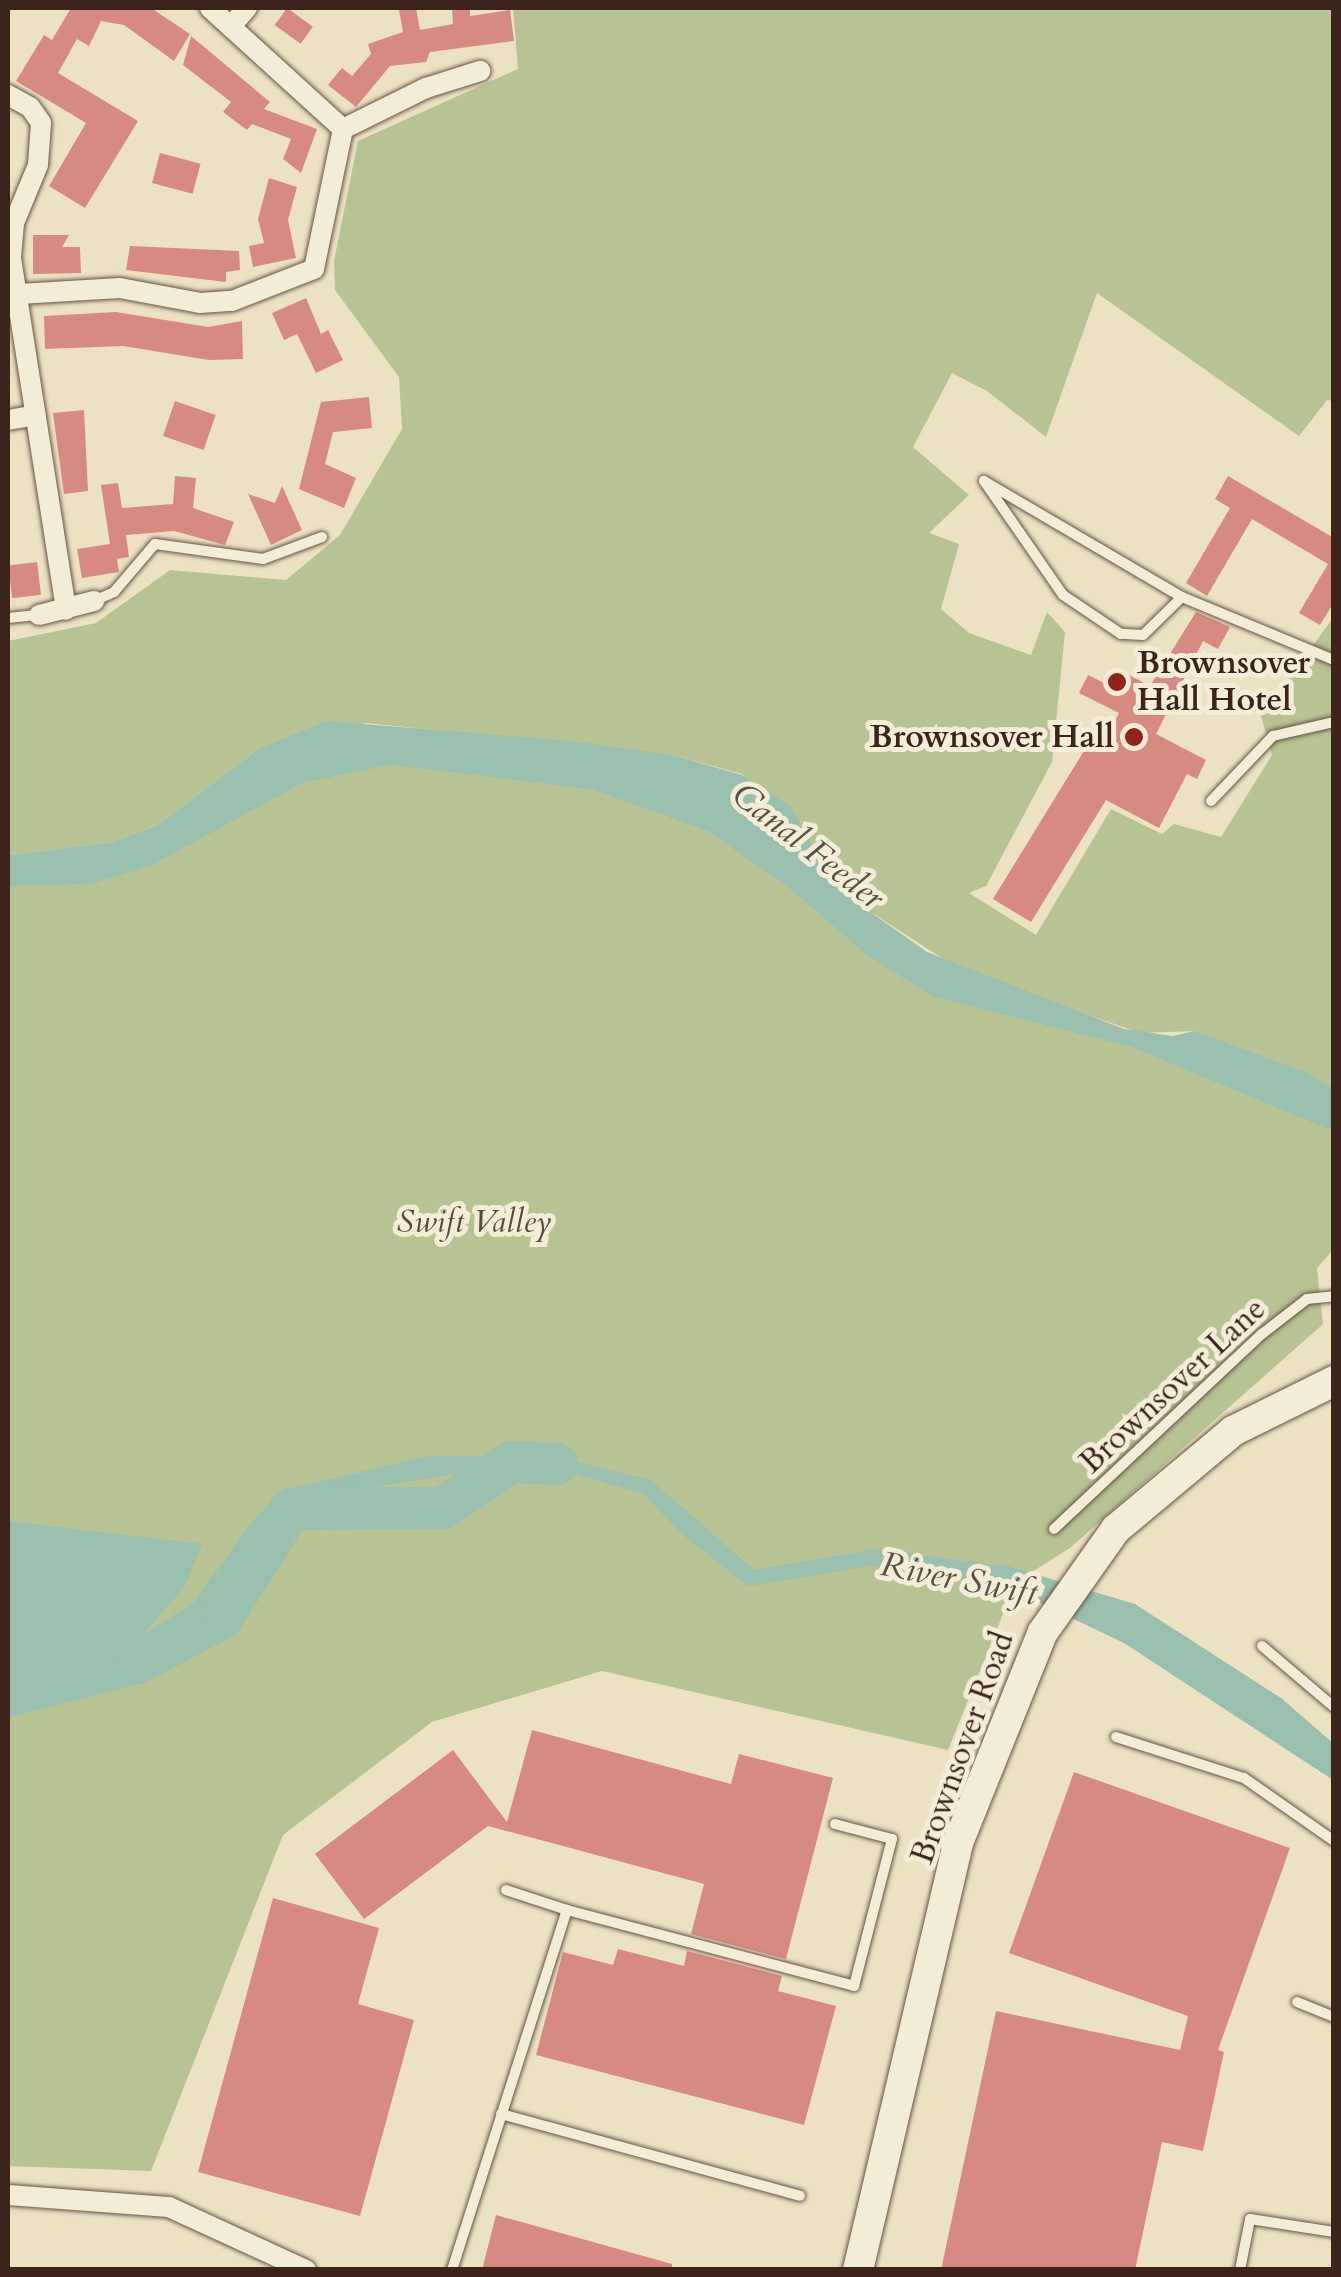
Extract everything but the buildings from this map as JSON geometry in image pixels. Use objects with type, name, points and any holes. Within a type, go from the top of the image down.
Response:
[{"type":"street","points":[[210,8],[343,129]]},
{"type":"street","points":[[232,25],[247,8]]},
{"type":"street","points":[[343,129],[426,88],[480,71]]},
{"type":"street","points":[[8,95],[30,107],[42,139],[14,223],[11,258],[66,610]]},
{"type":"street","points":[[19,294],[120,288],[200,303],[232,301],[314,269],[343,129]]},
{"type":"street","points":[[8,420],[36,415]]},
{"type":"street","points":[[39,615],[94,601]]},
{"type":"street","name":"Brownsover Road","points":[[858,2270],[958,1843],[1043,1632],[1100,1548],[1233,1431],[1334,1381]]},
{"type":"street","points":[[8,2195],[169,2207],[306,2270]]},
{"type":"lane","points":[[1182,597],[1144,635],[1121,634],[1063,595],[984,481],[1064,533],[1182,597],[1334,660]]},
{"type":"lane","points":[[94,601],[114,592],[155,544],[263,559],[322,537]]},
{"type":"lane","points":[[8,618],[39,615]]},
{"type":"lane","points":[[1211,800],[1273,736],[1334,722]]},
{"type":"lane","name":"Brownsover Lane","points":[[1054,1529],[1262,1334],[1307,1300],[1334,1296]]},
{"type":"lane","points":[[1262,1646],[1334,1707]]},
{"type":"lane","points":[[1116,1737],[1244,1778],[1334,1841]]},
{"type":"lane","points":[[506,1890],[567,1910],[854,1986],[892,1839],[836,1824]]},
{"type":"lane","points":[[452,2270],[567,1910]]},
{"type":"lane","points":[[1297,2002],[1334,2017]]},
{"type":"lane","points":[[502,2114],[800,2196]]},
{"type":"lane","points":[[1240,2270],[1250,2219],[1334,2232]]},
{"type":"green space","points":[[513,8],[1331,8],[1333,403],[1328,399],[1299,436],[1097,293],[1046,437],[987,391],[952,373],[913,447],[969,495],[929,533],[959,544],[941,609],[969,633],[1031,655],[1047,612],[1065,632],[1052,762],[986,886],[969,893],[1036,935],[1111,809],[1162,834],[1174,824],[1221,837],[1272,755],[1261,716],[1333,618],[1333,1088],[1195,1031],[1140,1033],[962,971],[866,909],[742,774],[672,755],[366,723],[257,750],[158,825],[112,842],[8,855],[8,641],[96,623],[170,570],[286,580],[340,535],[402,429],[399,377],[335,290],[334,261],[358,141],[518,69]]},
{"type":"green space","name":"Swift Valley","points":[[326,752],[669,785],[916,963],[1333,1114],[1333,1250],[1317,1268],[1323,1324],[1070,1548],[1016,1582],[948,1750],[602,1671],[432,1722],[283,1835],[151,2171],[8,2166],[8,870],[59,869]]},
{"type":"water","name":"Canal Feeder","points":[[326,721],[571,741],[672,755],[742,775],[791,807],[820,861],[866,909],[927,952],[1124,1029],[1173,1036],[1195,1031],[1305,1072],[1333,1088],[1333,1131],[1132,1047],[932,996],[867,955],[787,886],[708,831],[594,790],[393,765],[302,783],[152,865],[91,884],[8,886],[8,855],[112,842],[158,825],[257,750]]},
{"type":"water","points":[[428,1456],[553,1456],[651,1480],[754,1570],[874,1549],[1011,1567],[1135,1604],[1281,1698],[1333,1743],[1333,1780],[1124,1643],[1000,1584],[870,1566],[748,1586],[682,1534],[644,1494],[568,1472],[495,1467],[300,1500],[279,1517],[207,1614],[148,1652],[41,1680],[41,1689],[8,1688],[8,1521],[202,1544],[185,1586],[142,1636],[194,1602],[254,1519],[284,1490]]},
{"type":"waterway","name":"River Swift","points":[[8,1696],[140,1662],[222,1618],[291,1509],[443,1508],[512,1462],[557,1464]]},
{"type":"place","name":"Brownsover Hall Hotel","points":[[1117,682]]},
{"type":"place","name":"Brownsover Hall","points":[[1134,737]]}]
